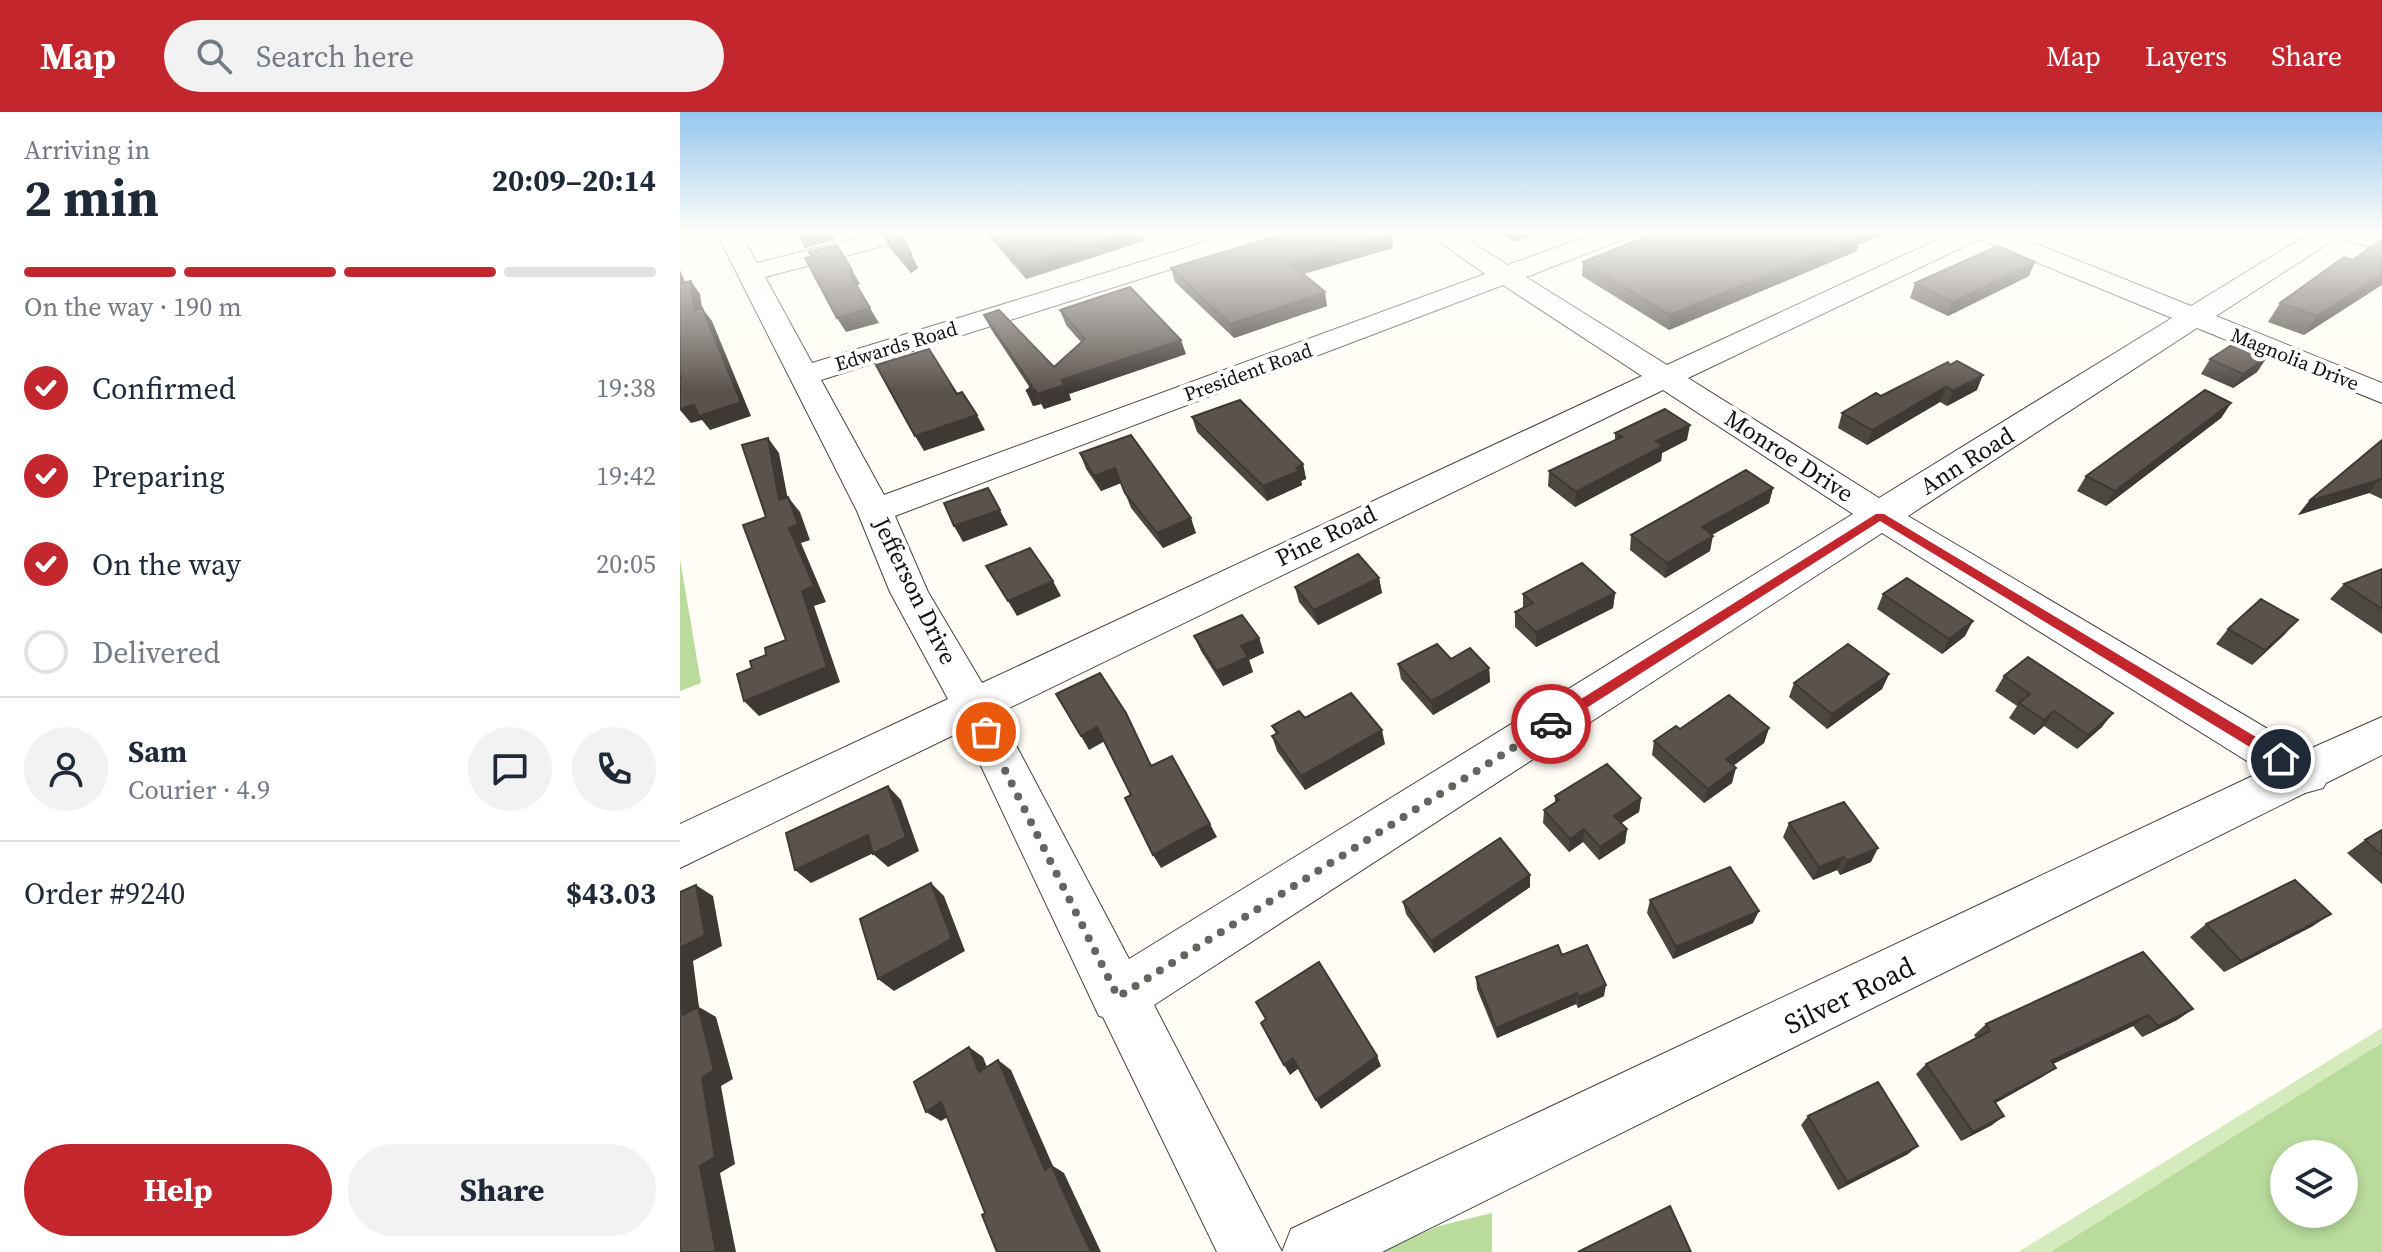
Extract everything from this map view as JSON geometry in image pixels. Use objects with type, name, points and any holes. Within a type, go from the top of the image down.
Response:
[{"type":"street","name":"Jefferson Drive","points":[[755,285],[875,511],[909,592],[973,705],[1118,997],[1250,1252]]},
{"type":"street","name":"Edwards Road","points":[[805,375],[1093,285]]},
{"type":"street","name":"President Road","points":[[875,511],[1479,285]]},
{"type":"street","name":"Monroe Drive","points":[[1522,285],[1880,516],[2307,775]]},
{"type":"street","name":"Pine Road","points":[[680,847],[1665,375],[1859,285]]},
{"type":"street","name":"Magnolia Drive","points":[[2113,285],[2382,394]]},
{"type":"street","name":"Ann Road","points":[[1118,997],[2244,285]]},
{"type":"street","name":"Silver Road","points":[[1314,1252],[2307,775],[2382,735]]},
{"type":"green space","points":[[680,559],[701,683],[680,691]]},
{"type":"green space","points":[[2382,1028],[2382,1252],[2018,1252]]},
{"type":"green space","points":[[2382,1043],[2382,1252],[2051,1252]]},
{"type":"green space","points":[[1492,1213],[1492,1252],[1380,1252],[1439,1226]]},
{"type":"building","points":[[680,285],[691,285],[694,310],[702,308],[741,402],[699,416],[694,405],[680,409]]},
{"type":"building","points":[[820,285],[856,285],[870,308],[837,318]]},
{"type":"building","points":[[1189,285],[1317,285],[1325,292],[1230,324]]},
{"type":"building","points":[[1621,285],[1743,285],[1670,315]]},
{"type":"building","points":[[1919,285],[1987,285],[1953,302]]},
{"type":"building","points":[[2305,285],[2366,285],[2317,316],[2280,303]]},
{"type":"building","points":[[1130,287],[1181,340],[1061,380],[1065,385],[1038,394],[1034,389],[1026,391],[1032,386],[984,315],[999,310],[1054,367],[1085,339],[1060,310]]},
{"type":"building","points":[[2235,343],[2267,357],[2243,374],[2210,359]]},
{"type":"building","points":[[929,349],[957,394],[962,392],[977,415],[915,436],[876,365]]},
{"type":"building","points":[[1957,361],[1983,375],[1953,391],[1946,387],[1872,430],[1842,413],[1876,393],[1881,396],[1948,362],[1950,365]]},
{"type":"building","points":[[2205,390],[2231,403],[2115,491],[2086,476]]},
{"type":"building","points":[[1240,400],[1303,464],[1296,468],[1299,471],[1263,486],[1192,417]]},
{"type":"building","points":[[1665,409],[1690,425],[1656,441],[1663,446],[1576,492],[1549,471],[1622,437],[1615,433]]},
{"type":"building","points":[[1131,435],[1191,518],[1157,533],[1125,493],[1115,468],[1094,476],[1080,453]]},
{"type":"building","points":[[768,438],[779,500],[788,497],[798,524],[789,528],[814,586],[802,591],[827,667],[744,701],[737,674],[752,668],[750,661],[766,655],[765,648],[786,640],[743,525],[766,517],[742,445]]},
{"type":"building","points":[[2382,440],[2382,479],[2309,501]]},
{"type":"building","points":[[1746,470],[1773,488],[1702,527],[1713,536],[1667,563],[1631,535]]},
{"type":"building","points":[[988,488],[1000,510],[954,526],[944,503]]},
{"type":"building","points":[[1030,548],[1053,581],[1008,601],[986,566]]},
{"type":"building","points":[[1358,554],[1379,578],[1314,610],[1295,587]]},
{"type":"building","points":[[1582,563],[1615,593],[1536,632],[1515,612],[1533,603],[1523,594]]},
{"type":"building","points":[[2382,569],[2382,609],[2344,584]]},
{"type":"building","points":[[1907,578],[1973,621],[1949,639],[1883,594]]},
{"type":"building","points":[[2261,599],[2298,620],[2265,650],[2228,629]]},
{"type":"building","points":[[1242,615],[1259,638],[1241,646],[1248,657],[1217,671],[1194,636]]},
{"type":"building","points":[[1437,644],[1451,659],[1470,648],[1489,668],[1431,701],[1398,664]]},
{"type":"building","points":[[1848,644],[1889,674],[1832,714],[1794,683]]},
{"type":"building","points":[[2028,657],[2113,713],[2088,735],[2054,711],[2044,720],[2019,703],[2030,694],[2004,676]]},
{"type":"building","points":[[1100,673],[1126,713],[1151,766],[1172,756],[1210,824],[1153,855],[1125,798],[1131,795],[1097,727],[1081,736],[1056,694]]},
{"type":"building","points":[[1351,693],[1382,730],[1301,776],[1272,736],[1278,733],[1272,726],[1299,711],[1305,718]]},
{"type":"building","points":[[1729,695],[1769,728],[1726,759],[1736,768],[1708,789],[1654,741],[1676,726],[1680,729]]},
{"type":"building","points":[[1607,764],[1641,798],[1614,816],[1627,829],[1600,847],[1584,829],[1570,839],[1544,810],[1559,800],[1555,796]]},
{"type":"building","points":[[888,786],[906,837],[873,854],[868,835],[795,870],[786,833]]},
{"type":"building","points":[[1844,802],[1878,848],[1847,861],[1844,857],[1819,867],[1789,823]]},
{"type":"building","points":[[2382,830],[2382,855],[2365,840]]},
{"type":"building","points":[[1500,838],[1530,875],[1431,941],[1403,902]]},
{"type":"building","points":[[1730,867],[1759,911],[1676,947],[1650,900]]},
{"type":"building","points":[[2295,880],[2331,914],[2241,961],[2206,924]]},
{"type":"building","points":[[931,883],[952,939],[878,979],[860,919]]},
{"type":"building","points":[[696,885],[705,935],[680,948],[680,892]]},
{"type":"building","points":[[1558,945],[1562,955],[1587,945],[1606,985],[1579,997],[1577,993],[1496,1028],[1476,977]]},
{"type":"building","points":[[2143,952],[2193,1009],[2158,1026],[2148,1015],[2051,1061],[2056,1068],[1994,1101],[2004,1116],[1973,1132],[1926,1064],[1990,1031],[1986,1024]]},
{"type":"building","points":[[1319,962],[1377,1056],[1316,1100],[1293,1058],[1284,1065],[1261,1023],[1266,1019],[1256,1002]]},
{"type":"building","points":[[680,991],[683,1015],[698,1007],[714,1070],[702,1078],[715,1157],[700,1166],[716,1252],[680,1252]]},
{"type":"building","points":[[969,1047],[979,1072],[998,1060],[1045,1170],[1051,1165],[1091,1252],[997,1252],[941,1102],[926,1112],[914,1082]]},
{"type":"building","points":[[1878,1082],[1918,1146],[1847,1182],[1808,1116]]},
{"type":"building","points":[[1670,1206],[1691,1252],[1578,1252]]},
{"type":"way so far","points":[[986,732],[1118,997],[1551,724]]},
{"type":"route","points":[[1551,724],[1880,516],[2281,759]]}]
